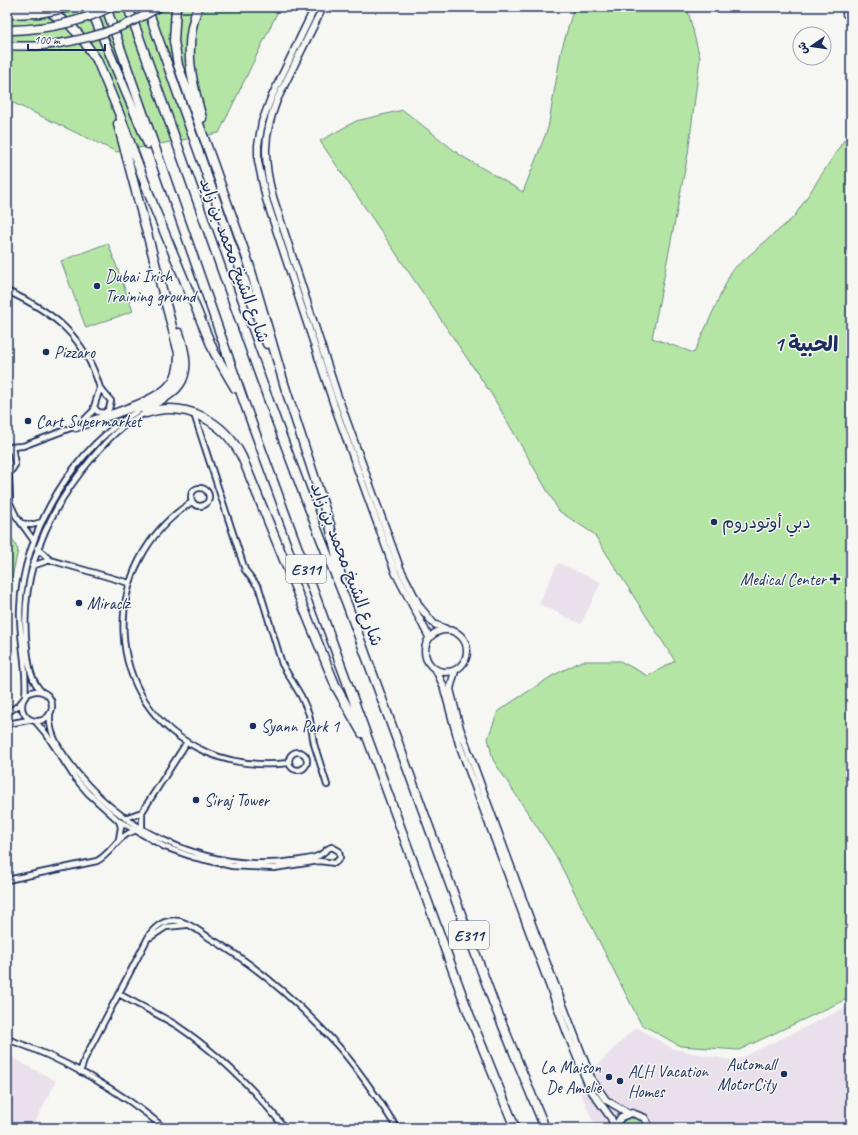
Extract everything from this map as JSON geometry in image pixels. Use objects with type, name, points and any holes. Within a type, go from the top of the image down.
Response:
[{"type":"highway","points":[[42,7],[58,16],[80,36],[97,60],[154,207],[214,352],[244,402]]},
{"type":"highway","points":[[8,14],[39,13],[70,7]]},
{"type":"highway","points":[[90,7],[127,97],[167,186]]},
{"type":"highway","name":"E311","points":[[106,7],[167,186],[244,402],[469,1014],[515,1128]]},
{"type":"highway","points":[[9,29],[60,25],[91,16],[110,7]]},
{"type":"highway","name":"شارع الشيخ محمد بن زايد","points":[[128,7],[267,396],[321,541],[347,604],[494,1004],[545,1128]]},
{"type":"highway","points":[[147,7],[255,312],[285,388]]},
{"type":"highway","points":[[176,7],[174,41],[178,65],[253,275],[285,388],[333,535],[347,604]]},
{"type":"highway","points":[[198,7],[190,35],[190,72],[225,195]]},
{"type":"highway","points":[[76,427],[158,396],[165,391],[175,378],[179,362],[179,354],[162,287],[108,89]]},
{"type":"highway","points":[[145,411],[171,394],[180,385],[186,366],[184,347],[162,287]]},
{"type":"highway","points":[[145,411],[170,409],[204,417],[220,427],[238,448],[339,693],[371,748]]},
{"type":"main road","points":[[7,46],[38,46],[74,42],[109,32],[126,25],[159,7]]},
{"type":"street","points":[[314,7],[264,115],[258,145],[260,172],[266,199],[343,432],[395,572],[429,637]]},
{"type":"street","points":[[323,7],[277,100],[271,116],[265,145],[266,171],[275,204],[335,388],[400,568],[420,607],[434,624],[460,635],[467,646],[466,658],[464,663],[455,671],[450,689],[460,728],[572,1029],[598,1091],[609,1104],[628,1113],[641,1115],[648,1122],[650,1128]]},
{"type":"street","points":[[7,291],[42,309],[58,320],[69,331],[88,358],[100,388],[109,398],[110,407],[104,413],[95,409]]},
{"type":"street","points":[[8,446],[23,446],[76,427],[95,409],[94,404],[100,388]]},
{"type":"street","points":[[29,720],[22,710],[26,684],[21,636],[21,599],[26,565],[34,541],[53,499],[75,468],[114,428],[145,411]]},
{"type":"street","points":[[36,722],[47,735],[75,778],[93,798],[119,821],[134,831],[182,854],[232,866],[285,867],[319,861],[335,863],[340,858],[339,851],[332,847],[318,856],[293,861],[265,863],[226,860],[178,847],[142,829],[125,818],[98,796],[74,769],[53,736],[50,725],[52,702],[48,695],[41,691],[34,683],[30,673],[26,638],[28,584],[37,548],[58,502],[83,469],[111,436],[145,411]]},
{"type":"street","points":[[194,414],[245,570],[260,588],[282,664],[301,696],[309,714],[314,744],[327,785]]},
{"type":"street","points":[[8,446],[15,458],[15,465],[8,476],[8,499],[21,523],[34,541]]},
{"type":"street","points":[[197,488],[203,488],[208,492],[210,498],[207,504],[197,506],[192,502],[191,496],[197,488]]},
{"type":"street","points":[[192,502],[168,520],[155,534],[144,549],[129,583],[124,609],[124,635],[128,660],[132,672],[150,707],[167,726],[188,742],[212,755],[247,764],[268,765],[289,763]]},
{"type":"street","points":[[21,523],[32,525],[42,522]]},
{"type":"street","points":[[37,548],[50,560],[129,583]]},
{"type":"street","points":[[32,566],[50,560]]},
{"type":"street","points":[[446,629],[438,630],[429,637],[426,642],[425,655],[427,661],[436,670],[441,680],[457,740],[567,1033],[590,1090],[611,1118],[614,1128]]},
{"type":"street","points":[[436,670],[448,672],[455,671]]},
{"type":"street","points":[[7,713],[19,705],[24,698],[32,692],[41,691]]},
{"type":"street","points":[[7,724],[29,720],[36,722],[44,720],[50,715]]},
{"type":"street","points":[[142,829],[142,812],[188,742]]},
{"type":"street","points":[[125,818],[142,812]]},
{"type":"street","points":[[7,880],[97,861],[106,855],[119,839],[121,833],[119,821]]},
{"type":"street","points":[[119,839],[134,831]]},
{"type":"street","points":[[78,1071],[146,943],[155,933],[166,927],[180,925],[192,927],[263,973],[302,1009],[343,1053],[380,1102],[396,1128]]},
{"type":"street","points":[[119,994],[177,1026],[210,1051],[248,1084],[285,1128]]},
{"type":"street","points":[[7,1036],[13,1041]]},
{"type":"street","points":[[7,1039],[78,1071],[124,1098],[164,1128]]},
{"type":"street","points":[[614,1128],[618,1120],[628,1113]]},
{"type":"shaded area","points":[[558,563],[601,582],[581,624],[539,604]]},
{"type":"shaded area","points":[[851,1005],[851,1128],[596,1128],[577,1085],[636,1027],[673,1049],[735,1061]]},
{"type":"shaded area","points":[[7,1055],[56,1081],[32,1128],[7,1128]]},
{"type":"green space","points":[[7,7],[280,7],[219,133],[117,152],[7,100]]},
{"type":"green space","name":"دبي أوتودروم","points":[[574,7],[687,7],[700,58],[688,154],[652,338],[694,353],[732,270],[794,217],[844,140],[851,139],[851,997],[739,1050],[680,1046],[641,1024],[555,854],[493,760],[488,738],[498,711],[552,676],[582,661],[620,661],[648,676],[675,661],[594,534],[559,511],[492,395],[320,141],[356,121],[403,110],[460,155],[523,192],[548,128],[561,52]]},
{"type":"green space","name":"Dubai Irish Training ground","points":[[108,243],[133,311],[86,328],[61,261]]},
{"type":"green space","points":[[7,529],[18,550],[7,601]]},
{"type":"green space","points":[[629,1118],[638,1119],[645,1128],[619,1128],[621,1123]]},
{"type":"place","name":"Dubai Irish Training ground","points":[[97,286]]},
{"type":"place","name":"Pizzaro","points":[[46,352]]},
{"type":"place","name":"Cart Supermarket","points":[[28,421]]},
{"type":"place","name":"دبي أوتودروم","points":[[714,522]]},
{"type":"place","name":"Medical Center","points":[[835,579]]},
{"type":"place","name":"Miraclz","points":[[79,603]]},
{"type":"place","name":"Syann Park 1","points":[[253,726]]},
{"type":"place","name":"Siraj Tower","points":[[196,800]]},
{"type":"place","name":"Automall MotorCity","points":[[784,1074]]},
{"type":"place","name":"La Maison De Amelie","points":[[609,1077]]},
{"type":"place","name":"ALH Vacation Homes","points":[[620,1081]]},
{"type":"district","name":"الحبية 1","points":[[806,344]]}]
